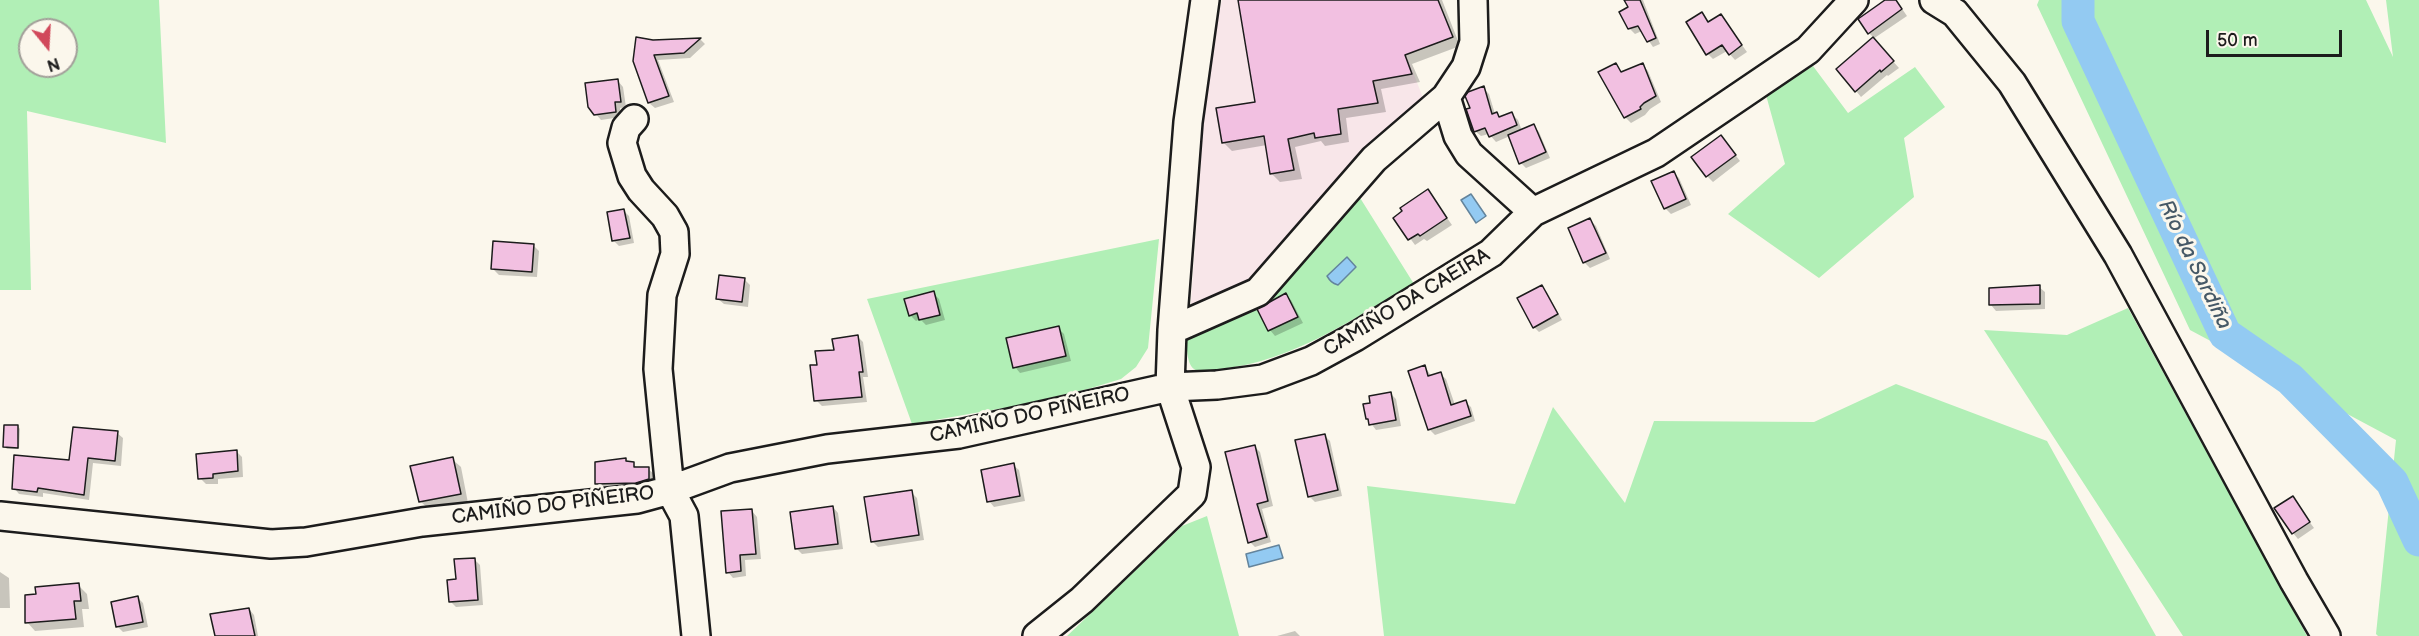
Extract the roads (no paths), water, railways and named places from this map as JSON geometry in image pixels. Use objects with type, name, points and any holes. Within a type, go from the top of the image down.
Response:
[{"type":"street","points":[[1037,636],[1083,600],[1192,494],[1196,467],[1170,387],[1172,330],[1188,122],[1205,0]]},
{"type":"street","points":[[1172,330],[1258,292],[1374,159],[1446,97],[1466,67],[1474,42],[1473,0]]},
{"type":"street","name":"CAMIÑO DA CAEIRA","points":[[1170,387],[1217,385],[1263,379],[1311,361],[1356,337],[1491,253],[1533,212],[1656,153],[1808,50],[1854,0]]},
{"type":"street","points":[[1934,0],[1955,13],[2012,83],[2118,255],[2326,636]]},
{"type":"street","points":[[1446,97],[1458,136],[1469,154],[1533,212]]},
{"type":"street","points":[[634,119],[626,128],[622,143],[632,176],[641,190],[665,216],[674,232],[675,254],[662,295],[658,369],[670,490],[684,516],[696,636]]},
{"type":"street","name":"CAMIÑO DO PIÑEIRO","points":[[0,516],[271,544],[306,542],[422,522],[637,499],[670,490],[730,468],[828,449],[958,434],[1170,387]]},
{"type":"water","points":[[1471,194],[1486,216],[1476,223],[1461,200]]},
{"type":"water","points":[[1347,257],[1356,267],[1338,285],[1331,282],[1327,276]]},
{"type":"water","points":[[1279,545],[1283,558],[1249,567],[1246,554]]},
{"type":"waterway","name":"Río da Sardiña","points":[[2078,0],[2078,21],[2225,334],[2290,379],[2392,482],[2419,540]]}]
